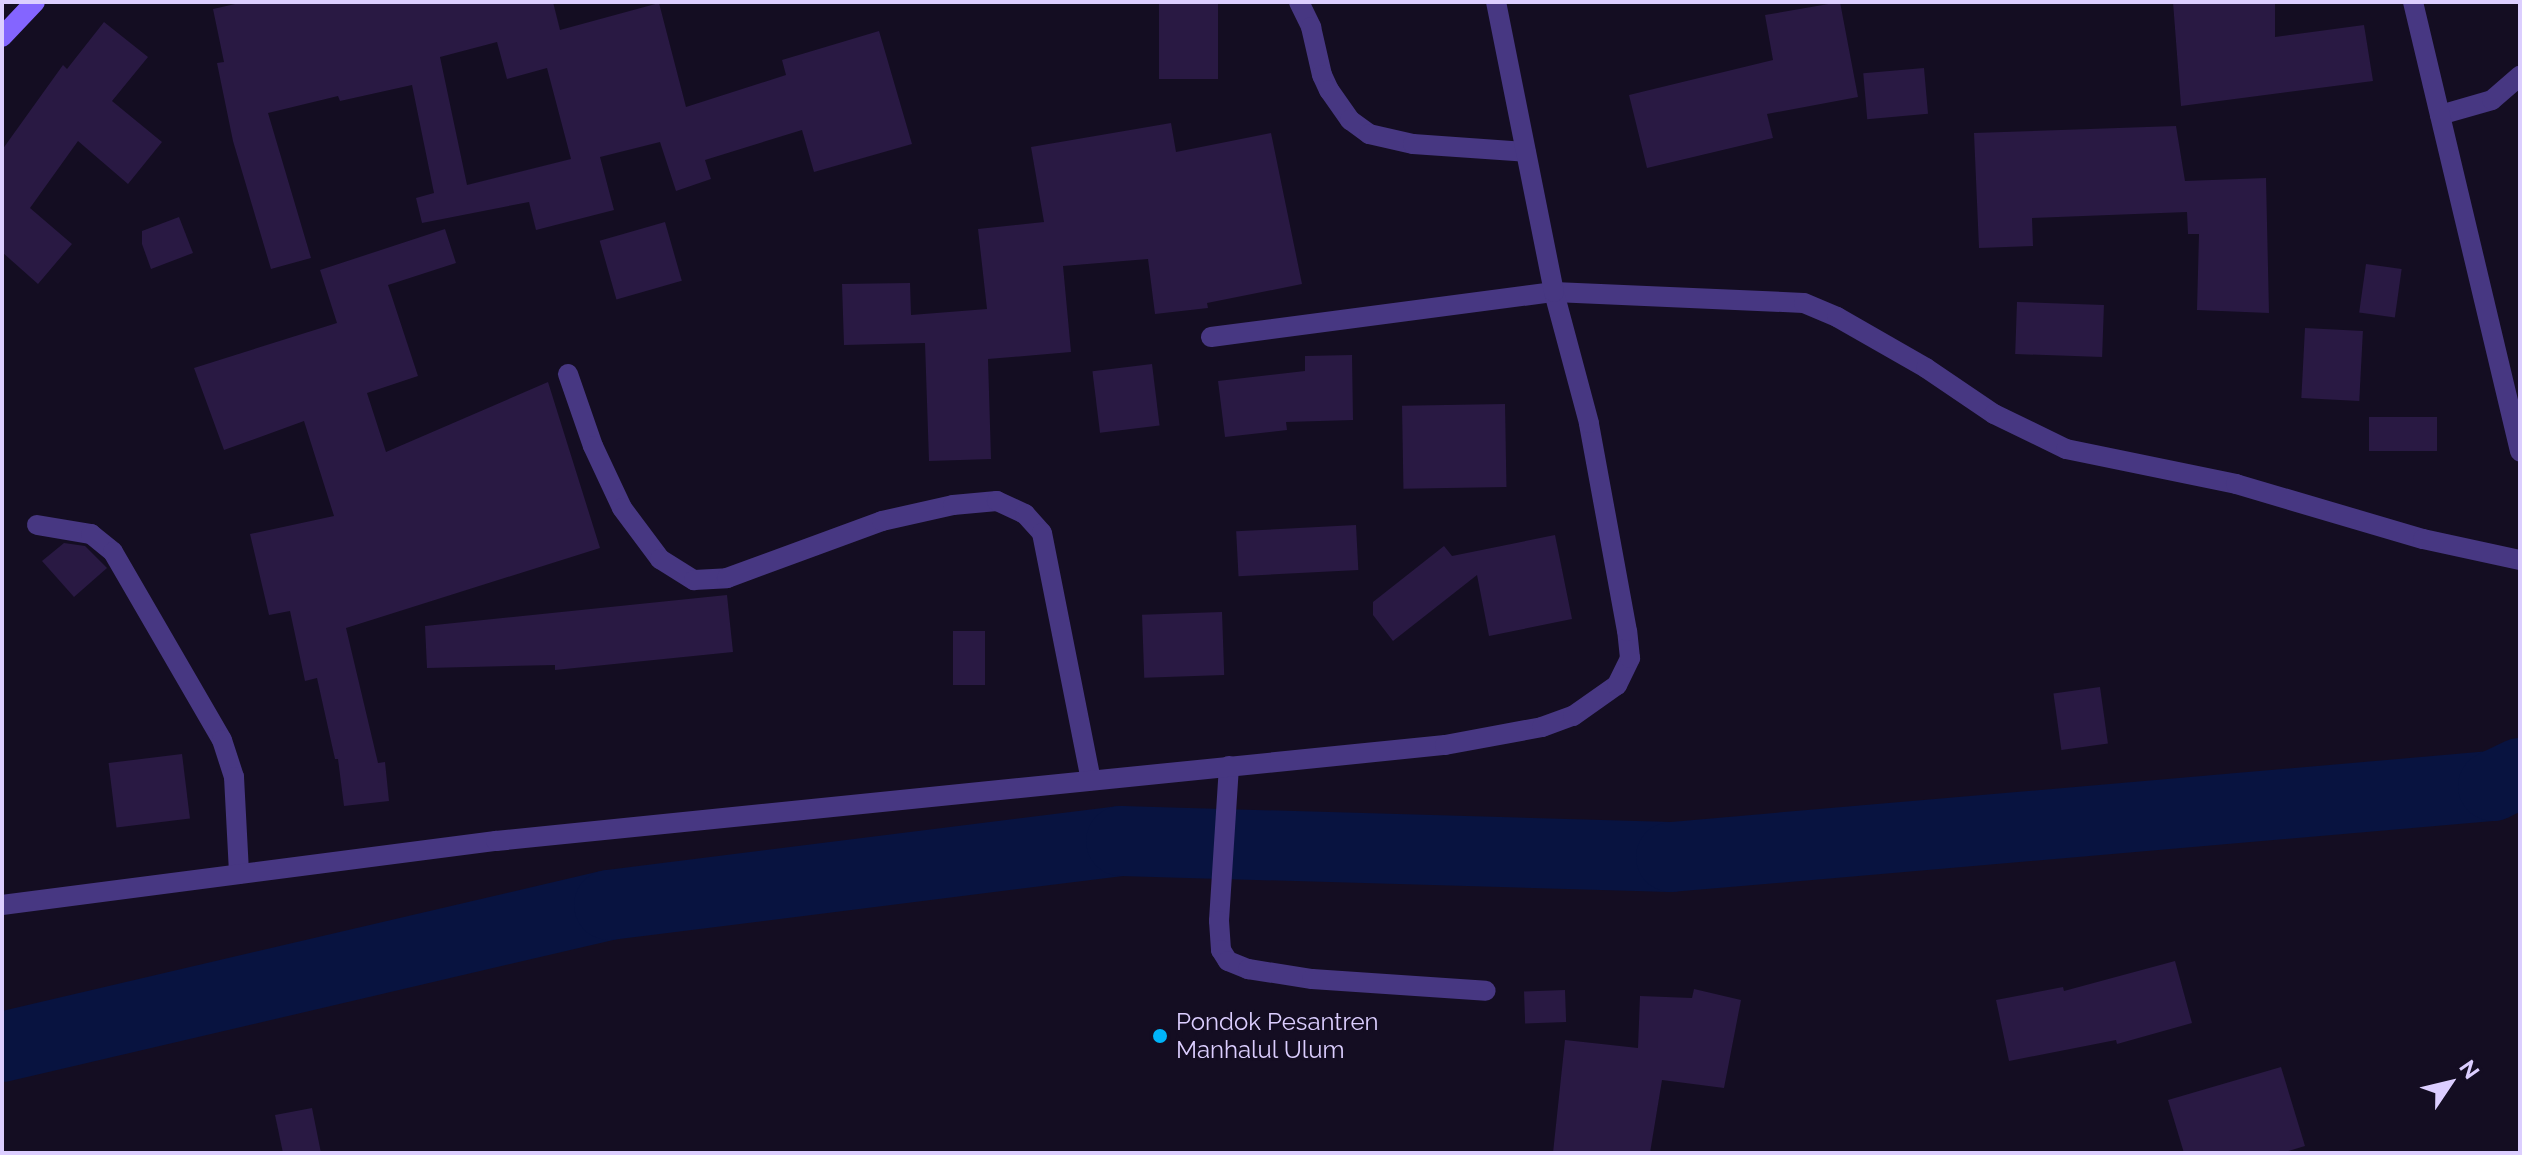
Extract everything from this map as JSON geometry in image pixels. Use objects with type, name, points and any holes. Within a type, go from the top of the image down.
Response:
[{"type":"main road","points":[[2,37],[35,2]]},
{"type":"street","points":[[1299,2],[1311,27],[1322,75],[1329,90],[1350,120],[1369,134],[1413,144],[1526,152]]},
{"type":"street","points":[[2,905],[496,841],[1445,745],[1542,727],[1573,716],[1617,685],[1630,658],[1589,423],[1554,292],[1496,2]]},
{"type":"street","points":[[2413,2],[2520,451]]},
{"type":"street","points":[[2440,115],[2492,100],[2520,76]]},
{"type":"street","points":[[1211,337],[1554,292],[1804,303],[1837,317],[1926,368],[1994,414],[2066,449],[2236,484],[2423,539],[2520,560]]},
{"type":"street","points":[[568,374],[593,446],[622,508],[660,559],[694,580],[727,578],[882,521],[953,505],[997,501],[1025,514],[1042,533],[1091,780]]},
{"type":"street","points":[[37,525],[91,534],[113,552],[222,740],[234,777],[239,874]]},
{"type":"street","points":[[1229,766],[1219,941],[1228,961],[1248,969],[1312,979],[1486,991]]},
{"type":"building","points":[[244,2],[553,2],[560,30],[659,3],[686,107],[786,75],[782,60],[879,31],[912,144],[814,172],[802,130],[705,160],[711,179],[676,191],[660,142],[600,157],[614,210],[536,230],[529,202],[422,223],[416,198],[434,193],[412,85],[340,101],[338,96],[268,113],[311,258],[271,269],[233,141],[217,63],[224,62],[213,9]],"holes":[[[497,42],[507,79],[547,68],[571,159],[467,185],[440,57]]]},
{"type":"building","points":[[1159,2],[1218,2],[1218,79],[1159,79]]},
{"type":"building","points":[[1840,2],[1858,97],[1767,114],[1773,138],[1647,168],[1629,95],[1773,60],[1765,15]]},
{"type":"building","points":[[2173,2],[2275,2],[2275,37],[2364,25],[2373,81],[2181,106]]},
{"type":"building","points":[[104,22],[148,57],[112,101],[162,142],[128,184],[78,141],[30,208],[72,244],[38,284],[2,252],[2,150],[63,65],[67,69]]},
{"type":"building","points":[[1924,68],[1928,114],[1867,119],[1863,73]]},
{"type":"building","points":[[1171,123],[1176,152],[1271,133],[1302,284],[1207,303],[1208,308],[1155,314],[1148,259],[1063,266],[1071,352],[988,359],[991,459],[929,461],[925,343],[844,345],[842,284],[910,283],[911,315],[987,309],[978,229],[1044,222],[1031,147]]},
{"type":"building","points":[[2176,126],[2185,181],[2266,178],[2269,313],[2197,310],[2199,234],[2188,234],[2187,212],[2032,218],[2033,246],[1979,248],[1974,133]]},
{"type":"building","points":[[179,217],[193,253],[151,269],[142,244],[142,231]]},
{"type":"building","points":[[665,222],[682,281],[616,299],[600,241]]},
{"type":"building","points":[[445,229],[456,263],[388,285],[418,376],[367,393],[386,452],[548,382],[600,548],[346,628],[378,763],[385,762],[389,801],[344,806],[338,759],[335,759],[317,678],[305,681],[290,611],[269,615],[250,534],[334,516],[304,421],[224,450],[194,368],[337,323],[320,270]]},
{"type":"building","points":[[2366,264],[2402,269],[2395,318],[2359,313]]},
{"type":"building","points":[[2017,302],[2104,305],[2102,357],[2015,354]]},
{"type":"building","points":[[2305,328],[2363,331],[2359,401],[2301,398]]},
{"type":"building","points":[[1352,355],[1353,420],[1286,422],[1287,430],[1225,437],[1218,381],[1305,371],[1305,356]]},
{"type":"building","points":[[1152,364],[1160,426],[1100,433],[1092,371]]},
{"type":"building","points":[[1505,404],[1506,487],[1403,489],[1402,406]]},
{"type":"building","points":[[2369,417],[2437,417],[2437,451],[2369,451]]},
{"type":"building","points":[[1356,525],[1358,570],[1239,576],[1236,531]]},
{"type":"building","points":[[1555,535],[1572,619],[1489,636],[1477,575],[1393,641],[1373,615],[1373,602],[1444,546],[1452,556]]},
{"type":"building","points":[[64,543],[85,546],[107,568],[74,597],[42,561]]},
{"type":"building","points":[[727,595],[733,652],[555,670],[555,665],[427,668],[425,626]]},
{"type":"building","points":[[1222,612],[1224,675],[1144,678],[1142,615]]},
{"type":"building","points":[[953,631],[985,631],[985,685],[953,685]]},
{"type":"building","points":[[2100,687],[2108,743],[2061,750],[2053,694]]},
{"type":"building","points":[[182,754],[190,819],[116,828],[109,763]]},
{"type":"building","points":[[2175,961],[2192,1023],[2117,1044],[2116,1040],[2009,1061],[1996,1000],[2063,987],[2064,991]]},
{"type":"building","points":[[1694,989],[1741,1000],[1724,1088],[1662,1080],[1650,1153],[1553,1153],[1565,1040],[1638,1048],[1640,996],[1692,998]]},
{"type":"building","points":[[1565,990],[1566,1022],[1525,1023],[1524,991]]},
{"type":"building","points":[[2281,1067],[2305,1146],[2282,1153],[2184,1153],[2168,1100]]},
{"type":"building","points":[[312,1108],[321,1153],[283,1153],[275,1115]]},
{"type":"waterway","points":[[2,1047],[609,905],[1121,841],[1671,857],[2493,786],[2520,773]]},
{"type":"place","name":"Pondok Pesantren Manhalul Ulum","points":[[1160,1036]]}]
